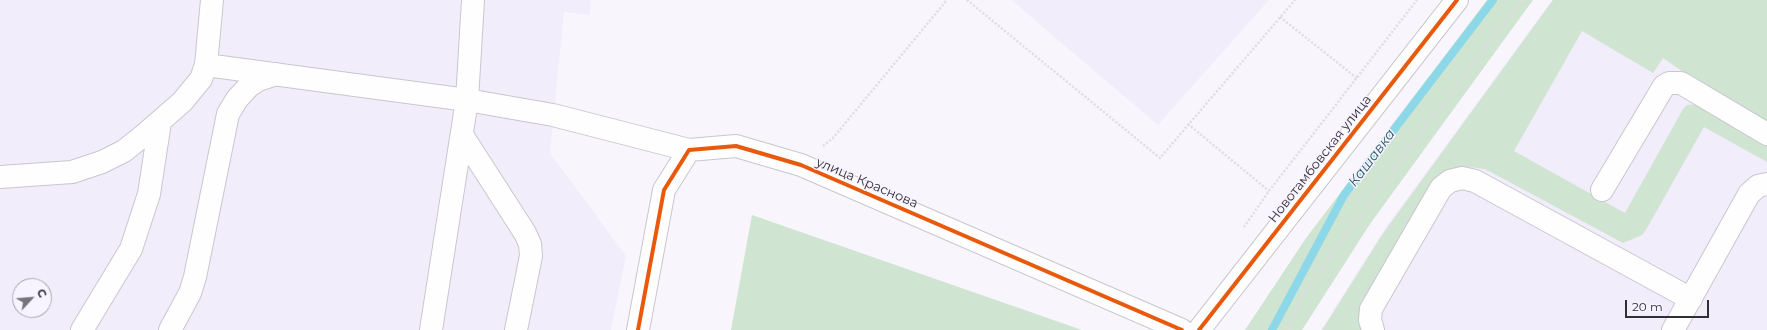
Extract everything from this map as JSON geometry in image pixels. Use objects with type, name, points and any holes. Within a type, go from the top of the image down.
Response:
[{"type":"street","points":[[0,178],[72,172],[102,162],[124,151],[160,122],[193,90],[201,79],[206,65],[212,0]]},
{"type":"street","points":[[431,330],[467,100],[474,0]]},
{"type":"street","name":"Новотамбовская улица","points":[[1199,330],[1457,0]]},
{"type":"street","name":"улица Краснова","points":[[206,65],[467,100],[553,115],[689,150],[736,146],[801,165],[1182,330]]},
{"type":"street","points":[[170,330],[190,293],[195,276],[228,114],[237,99],[249,86],[258,80],[276,74]]},
{"type":"street","points":[[1602,190],[1664,86],[1669,83],[1681,83],[1767,134]]},
{"type":"street","points":[[82,330],[131,249],[148,194],[160,122]]},
{"type":"street","points":[[462,135],[525,233],[530,244],[531,256],[516,330]]},
{"type":"street","points":[[638,330],[664,190],[689,150]]},
{"type":"street","points":[[1373,330],[1370,320],[1371,309],[1441,188],[1450,180],[1462,178],[1475,181],[1691,299]]},
{"type":"street","points":[[1673,330],[1749,194],[1758,186],[1767,184]]},
{"type":"path","points":[[801,165],[833,138],[947,0]]},
{"type":"path","points":[[967,0],[1160,158],[1295,0]]},
{"type":"path","points":[[1242,230],[1269,191],[1417,0]]},
{"type":"path","points":[[1290,330],[1300,297],[1414,142],[1522,0]]},
{"type":"path","points":[[1280,17],[1358,78]]},
{"type":"path","points":[[1188,124],[1269,191]]},
{"type":"shaded area","points":[[0,0],[591,0],[590,15],[564,12],[550,153],[626,256],[611,330],[0,330]]},
{"type":"shaded area","points":[[1011,0],[1269,0],[1158,125]]},
{"type":"shaded area","points":[[1552,0],[1767,0],[1767,330],[1321,330],[1383,231]]},
{"type":"green space","points":[[1487,0],[1533,0],[1370,224],[1302,330],[1245,330],[1306,238]]},
{"type":"green space","points":[[1553,0],[1767,0],[1767,123],[1731,105],[1663,58],[1653,73],[1582,31],[1514,151],[1625,213],[1683,109],[1687,105],[1698,104],[1763,142],[1767,146],[1767,162],[1704,127],[1647,228],[1642,235],[1623,243],[1485,169],[1468,167],[1455,170],[1360,321],[1361,330],[1322,330],[1384,232]]},
{"type":"green space","points":[[752,215],[1082,330],[731,330]]},
{"type":"waterway","name":"Кашавка","points":[[1272,330],[1344,195],[1493,0]]},
{"type":"cycle path","points":[[1199,330],[1457,0]]},
{"type":"cycle path","points":[[638,330],[664,190],[689,150],[736,146],[801,165],[1182,330]]}]
